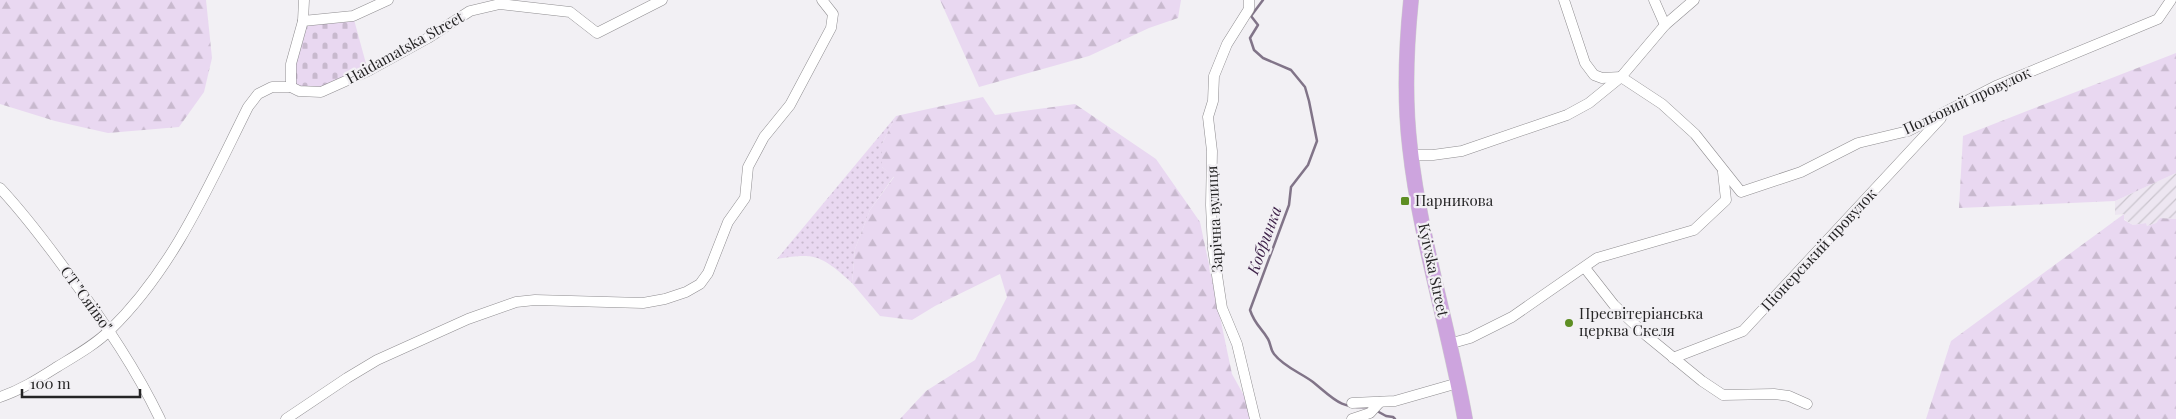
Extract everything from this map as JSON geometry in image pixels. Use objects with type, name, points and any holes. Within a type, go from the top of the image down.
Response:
[{"type":"main road","name":"Kyivska Street","points":[[1411,0],[1405,67],[1411,155],[1417,198],[1458,383],[1464,419]]},
{"type":"street","points":[[0,397],[20,390],[85,350],[110,331],[140,295],[182,239],[248,107],[258,94],[272,87],[291,87],[291,64],[302,21],[304,0]]},
{"type":"street","points":[[302,21],[353,16],[388,0]]},
{"type":"street","name":"Haidamatska Street","points":[[291,87],[299,91],[321,92],[368,71],[428,38],[470,11],[500,4],[570,12],[597,33],[662,0]]},
{"type":"street","points":[[286,419],[346,378],[377,360],[468,319],[516,302],[535,300],[643,303],[665,300],[700,284],[708,273],[728,222],[745,198],[748,167],[764,137],[790,105],[831,28],[833,14],[822,0]]},
{"type":"street","name":"Зарічна вулиця","points":[[1249,0],[1249,9],[1227,44],[1214,76],[1213,102],[1208,117],[1212,151],[1211,205],[1213,249],[1222,308],[1237,344],[1255,419]]},
{"type":"street","points":[[1564,0],[1588,69],[1597,78],[1621,77]]},
{"type":"street","points":[[1654,0],[1665,25]]},
{"type":"street","points":[[1411,155],[1433,155],[1462,151],[1567,115],[1589,103],[1621,77],[1665,25],[1694,0]]},
{"type":"street","name":"Польовий провулок","points":[[1621,77],[1662,104],[1695,134],[1723,172],[1741,192],[1801,172],[1858,143],[1908,131],[1998,85],[2158,19],[2171,0]]},
{"type":"street","name":"Піонерський провулок","points":[[1673,358],[1743,332],[1945,113]]},
{"type":"street","points":[[1449,344],[1470,338],[1512,317],[1597,258],[1694,230],[1726,200],[1723,172]]},
{"type":"street","name":"СТ \"Сяйво\"","points":[[0,188],[25,214],[110,331],[145,387],[160,419]]},
{"type":"street","points":[[1585,268],[1614,305],[1673,358],[1723,395],[1774,394],[1789,396],[1807,404]]},
{"type":"street","points":[[1352,419],[1395,401],[1458,383]]},
{"type":"street","points":[[1352,404],[1376,408]]},
{"type":"shaded area","points":[[2176,173],[2176,219],[2160,218],[2156,223],[2147,226],[2146,223],[2133,225],[2124,219],[2124,214],[2115,215],[2115,201]]},
{"type":"green space","points":[[0,0],[206,0],[212,58],[204,92],[179,127],[108,133],[55,121],[0,104]]},
{"type":"green space","points":[[940,0],[1181,0],[1178,18],[1149,28],[1089,56],[979,87]]},
{"type":"green space","points":[[353,16],[368,71],[321,92],[291,87],[303,21]]},
{"type":"green space","points":[[2176,53],[2176,173],[2115,201],[1959,208],[1963,136]]},
{"type":"green space","points":[[983,97],[995,115],[1075,104],[1156,159],[1200,222],[1232,374],[1257,419],[900,419],[926,391],[975,360],[1007,297],[1000,274],[935,306],[912,320],[880,316],[852,283],[855,249],[870,210],[894,177],[882,167],[882,144],[896,116]]},
{"type":"green space","points":[[896,116],[882,144],[882,167],[894,176],[870,210],[855,249],[852,283],[833,267],[818,258],[801,256],[777,259]]},
{"type":"green space","points":[[2124,214],[2124,220],[2133,225],[2146,223],[2147,226],[2156,223],[2160,218],[2176,219],[2176,419],[1926,419],[1951,341]]},
{"type":"waterway","name":"Кобринка","points":[[1263,0],[1251,16],[1258,25],[1250,38],[1254,50],[1263,58],[1291,70],[1305,87],[1317,141],[1308,165],[1291,187],[1289,205],[1250,310],[1278,359],[1313,382],[1338,402],[1345,405],[1370,407]]},
{"type":"waterway","name":"Кобринка","points":[[1377,411],[1395,419]]},
{"type":"place","name":"Парникова","points":[[1405,201]]},
{"type":"place","name":"Пресвітеріанська церква Скеля","points":[[1569,323]]}]
